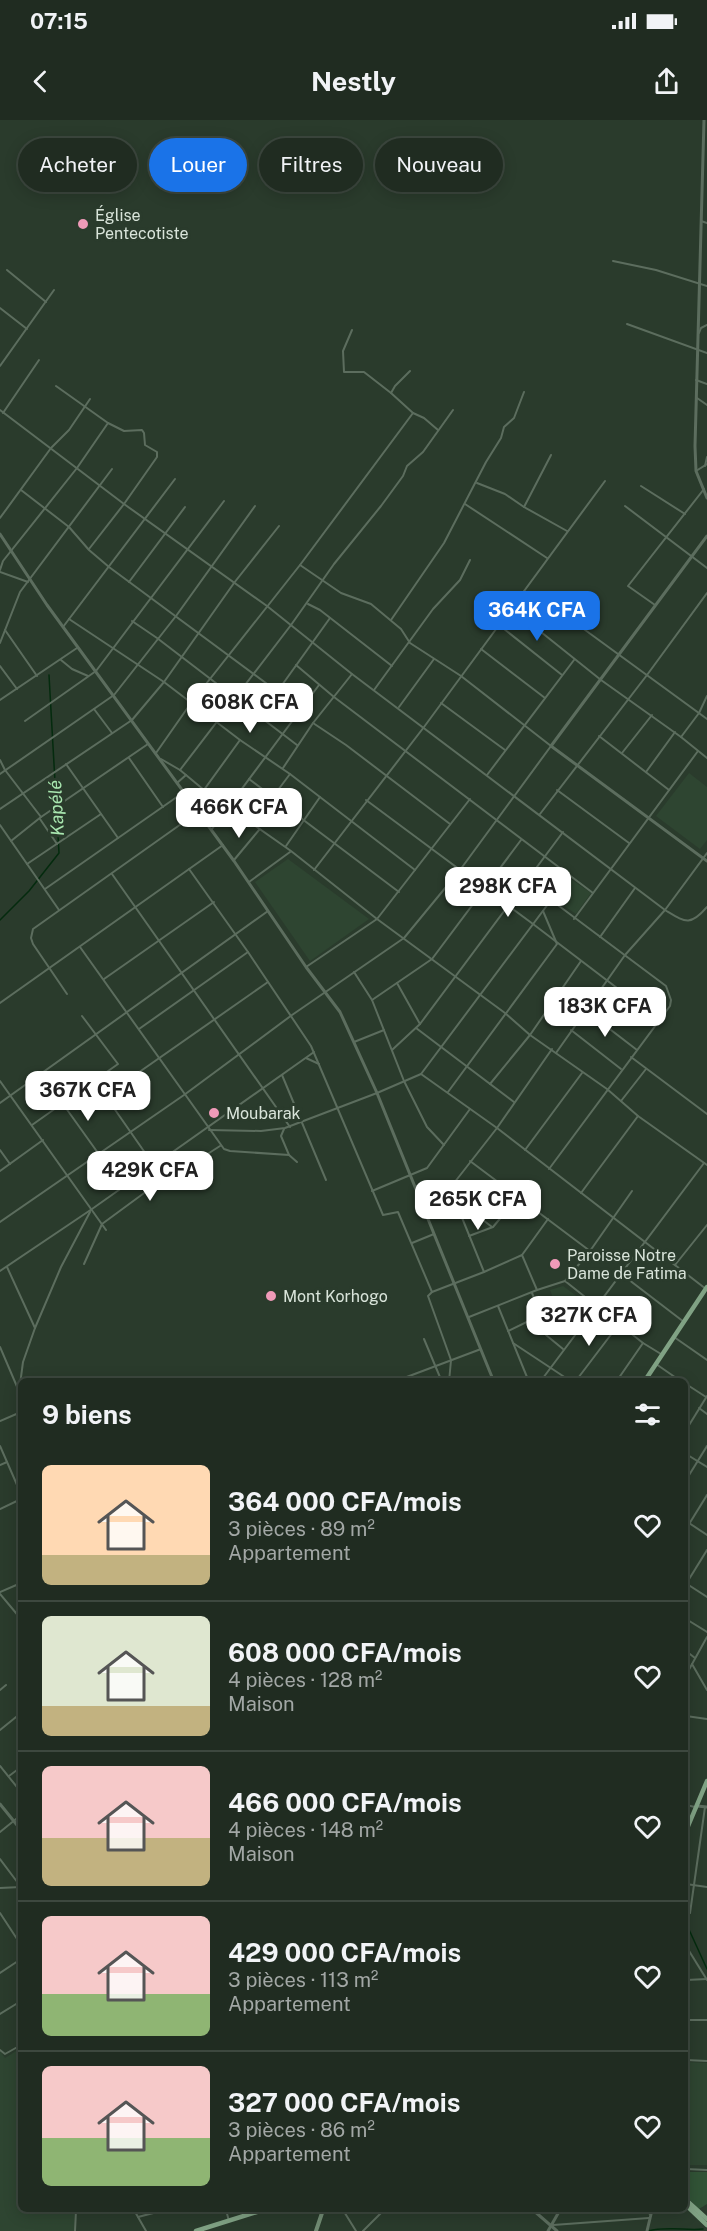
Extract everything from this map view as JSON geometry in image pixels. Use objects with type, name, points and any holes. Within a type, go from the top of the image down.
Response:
[{"type":"main road","points":[[647,1378],[706,1288]]},
{"type":"main road","points":[[688,1831],[707,1781]]},
{"type":"main road","points":[[688,1827],[707,1787]]},
{"type":"main road","points":[[688,2204],[707,2219]]},
{"type":"main road","points":[[688,2204],[707,2225]]},
{"type":"main road","points":[[196,2231],[257,2212]]},
{"type":"main road","points":[[316,2231],[322,2212]]},
{"type":"street","points":[[704,120],[696,380],[696,471],[707,498]]},
{"type":"street","points":[[702,190],[707,192]]},
{"type":"street","points":[[701,221],[707,223]]},
{"type":"street","points":[[613,261],[656,270],[707,286]]},
{"type":"street","points":[[7,270],[46,302]]},
{"type":"street","points":[[0,366],[54,290]]},
{"type":"street","points":[[0,308],[27,329]]},
{"type":"street","points":[[627,324],[707,353]]},
{"type":"street","points":[[698,335],[701,328],[707,325]]},
{"type":"street","points":[[352,330],[343,351],[344,372],[364,372],[392,393],[413,413],[424,418],[438,430]]},
{"type":"street","points":[[39,360],[2,412],[144,519],[267,606],[352,674],[665,910],[683,921],[689,921],[698,918],[707,907]]},
{"type":"street","points":[[392,393],[395,386],[410,371]]},
{"type":"street","points":[[696,380],[707,384]]},
{"type":"street","points":[[56,386],[108,423],[124,431],[142,430],[145,445],[157,452],[157,456],[124,504],[89,550]]},
{"type":"street","points":[[391,620],[444,543],[501,438],[504,427],[514,417],[524,392]]},
{"type":"street","points":[[696,397],[707,405]]},
{"type":"street","points":[[0,518],[51,448],[69,430],[90,399]]},
{"type":"street","points":[[180,770],[307,604],[334,564],[381,506],[403,476],[407,466],[423,452],[453,410]]},
{"type":"street","points":[[156,753],[191,703],[300,565],[413,413]]},
{"type":"street","points":[[29,581],[0,571],[3,561],[45,509],[108,423]]},
{"type":"street","points":[[524,507],[551,455]]},
{"type":"street","points":[[696,471],[706,465],[707,457]]},
{"type":"street","points":[[0,643],[20,592],[112,469]]},
{"type":"street","points":[[63,627],[175,479]]},
{"type":"street","points":[[314,870],[424,727],[605,482]]},
{"type":"street","points":[[477,483],[506,495],[567,531]]},
{"type":"street","points":[[641,486],[685,514]]},
{"type":"street","points":[[656,606],[628,586],[704,489]]},
{"type":"street","points":[[21,490],[69,527],[89,550],[109,567],[301,709]]},
{"type":"street","points":[[25,721],[96,671],[224,501]]},
{"type":"street","points":[[465,504],[548,558]]},
{"type":"street","points":[[0,774],[114,695],[176,616],[255,506]]},
{"type":"street","points":[[625,506],[707,568]]},
{"type":"street","points":[[129,582],[185,507]]},
{"type":"street","points":[[0,809],[132,720],[164,682],[234,583],[279,526]]},
{"type":"street","points":[[0,534],[29,581],[223,845],[306,967],[340,1012],[377,1093],[492,1378]]},
{"type":"street","points":[[1,1220],[184,1095],[292,1015],[404,938],[460,870],[707,536]]},
{"type":"street","points":[[375,690],[433,609],[460,580],[470,560]]},
{"type":"street","points":[[300,565],[341,593],[371,604],[401,629],[410,643],[460,676],[576,766],[705,860]]},
{"type":"street","points":[[540,814],[707,593]]},
{"type":"street","points":[[307,604],[330,618],[392,666]]},
{"type":"street","points":[[511,608],[601,680],[681,736],[707,758]]},
{"type":"street","points":[[277,692],[330,618]]},
{"type":"street","points":[[69,619],[164,682],[240,740],[290,774],[415,870]]},
{"type":"street","points":[[570,619],[707,719]]},
{"type":"street","points":[[132,621],[297,745]]},
{"type":"street","points":[[499,625],[562,675]]},
{"type":"street","points":[[5,630],[37,676]]},
{"type":"street","points":[[0,700],[79,647]]},
{"type":"street","points":[[481,649],[545,698]]},
{"type":"street","points":[[398,708],[434,659]]},
{"type":"street","points":[[487,775],[575,659]]},
{"type":"street","points":[[61,660],[72,669],[88,676]]},
{"type":"street","points":[[296,665],[334,697],[593,893]]},
{"type":"street","points":[[0,666],[17,690]]},
{"type":"street","points":[[283,769],[297,745],[352,674]]},
{"type":"street","points":[[211,830],[320,685]]},
{"type":"street","points":[[681,736],[699,713],[707,696]]},
{"type":"street","points":[[441,703],[505,750]]},
{"type":"street","points":[[94,709],[112,733]]},
{"type":"street","points":[[622,754],[652,715]]},
{"type":"street","points":[[313,723],[346,745],[450,824]]},
{"type":"street","points":[[646,772],[675,732]]},
{"type":"street","points":[[598,736],[669,790]]},
{"type":"street","points":[[193,804],[240,740]]},
{"type":"street","points":[[10,841],[149,744]]},
{"type":"street","points":[[574,919],[698,751]]},
{"type":"street","points":[[129,758],[163,807]]},
{"type":"street","points":[[160,759],[180,770],[204,790],[291,851],[377,919],[505,1013],[530,1035],[607,1089],[638,1116],[705,1164],[542,1378]]},
{"type":"street","points":[[0,760],[57,844]]},
{"type":"street","points":[[66,764],[118,838]]},
{"type":"street","points":[[272,798],[290,774]]},
{"type":"street","points":[[177,783],[186,775]]},
{"type":"street","points":[[249,779],[399,892]]},
{"type":"street","points":[[557,790],[629,843]]},
{"type":"street","points":[[45,889],[184,792]]},
{"type":"street","points":[[285,847],[320,797]]},
{"type":"street","points":[[306,967],[377,919],[470,799]]},
{"type":"street","points":[[366,800],[660,1021]]},
{"type":"street","points":[[67,994],[33,944],[31,938],[33,929],[198,812]]},
{"type":"street","points":[[27,864],[101,814]]},
{"type":"street","points":[[0,825],[59,910]]},
{"type":"street","points":[[234,861],[259,830]]},
{"type":"street","points":[[392,1050],[420,1024],[563,832]]},
{"type":"street","points":[[372,1000],[432,959],[522,840]]},
{"type":"street","points":[[0,1003],[223,845]]},
{"type":"street","points":[[249,882],[291,851]]},
{"type":"street","points":[[556,1053],[625,955],[665,910],[705,860],[707,853]]},
{"type":"street","points":[[189,869],[292,1015],[314,1052],[384,1216],[398,1212],[432,1292]]},
{"type":"street","points":[[112,874],[290,1126]]},
{"type":"street","points":[[209,1130],[261,1131],[285,1128],[421,1074],[569,876]]},
{"type":"street","points":[[600,937],[636,887]]},
{"type":"street","points":[[549,1169],[660,1021],[670,1006],[671,1000],[666,986],[551,900]]},
{"type":"street","points":[[104,979],[214,902]]},
{"type":"street","points":[[543,911],[557,944]]},
{"type":"street","points":[[0,1103],[182,971],[268,912]]},
{"type":"street","points":[[447,1092],[557,944]]},
{"type":"street","points":[[80,947],[221,1145],[230,1151],[289,1155]]},
{"type":"street","points":[[139,1029],[248,952]]},
{"type":"street","points":[[490,1084],[530,1035],[581,961]]},
{"type":"street","points":[[354,972],[372,1000],[404,1081],[427,1127],[444,1145]]},
{"type":"street","points":[[105,1096],[160,1060],[268,982]]},
{"type":"street","points":[[396,983],[420,1024]]},
{"type":"street","points":[[585,1010],[637,1050]]},
{"type":"street","points":[[32,1126],[118,1064],[82,1016]]},
{"type":"street","points":[[416,1028],[514,1101]]},
{"type":"street","points":[[354,1042],[384,1030]]},
{"type":"street","points":[[571,1030],[621,1070]]},
{"type":"street","points":[[422,1205],[447,1192],[497,1128],[552,1049]]},
{"type":"street","points":[[0,1271],[314,1052]]},
{"type":"street","points":[[631,1057],[707,1114]]},
{"type":"street","points":[[306,1058],[319,1064]]},
{"type":"street","points":[[621,1101],[646,1069]]},
{"type":"street","points":[[525,1150],[583,1072]]},
{"type":"street","points":[[282,1074],[326,1180]]},
{"type":"street","points":[[421,1074],[497,1128],[706,1288]]},
{"type":"street","points":[[0,1081],[106,1230]]},
{"type":"street","points":[[95,1082],[165,1180]]},
{"type":"street","points":[[63,1104],[98,1153]]},
{"type":"street","points":[[372,1191],[426,1168],[471,1109]]},
{"type":"street","points":[[580,1193],[638,1116]]},
{"type":"street","points":[[285,1128],[281,1136],[289,1155],[297,1162]]},
{"type":"street","points":[[0,1171],[43,1140]]},
{"type":"street","points":[[84,1264],[102,1224],[165,1180],[221,1145]]},
{"type":"street","points":[[0,1150],[10,1164]]},
{"type":"street","points":[[470,1161],[590,1251]]},
{"type":"street","points":[[469,1317],[565,1281],[590,1251],[632,1191]]},
{"type":"street","points":[[447,1192],[493,1227]]},
{"type":"street","points":[[469,1236],[493,1227],[518,1197]]},
{"type":"street","points":[[454,1198],[484,1272]]},
{"type":"street","points":[[21,1378],[22,1362],[35,1328],[62,1267],[92,1209]]},
{"type":"street","points":[[449,1378],[451,1360],[428,1296],[432,1292],[522,1255],[548,1219]]},
{"type":"street","points":[[675,1265],[707,1225]]},
{"type":"street","points":[[412,1244],[434,1234]]},
{"type":"street","points":[[522,1255],[537,1290]]},
{"type":"street","points":[[7,1267],[35,1328]]},
{"type":"street","points":[[620,1273],[684,1322]]},
{"type":"street","points":[[565,1281],[643,1343],[662,1354]]},
{"type":"street","points":[[508,1331],[534,1320],[540,1314],[532,1293]]},
{"type":"street","points":[[498,1306],[527,1378]]},
{"type":"street","points":[[534,1320],[546,1335],[563,1349]]},
{"type":"street","points":[[577,1378],[618,1324]]},
{"type":"street","points":[[674,1337],[707,1360]]},
{"type":"street","points":[[424,1339],[440,1378]]},
{"type":"street","points":[[513,1343],[567,1378]]},
{"type":"street","points":[[619,1378],[643,1343]]},
{"type":"street","points":[[0,1347],[18,1389]]},
{"type":"street","points":[[404,1378],[481,1349]]},
{"type":"street","points":[[656,1364],[677,1378]]},
{"type":"street","points":[[688,1385],[707,1397],[688,1426]]},
{"type":"street","points":[[699,1408],[707,1414]]},
{"type":"street","points":[[0,1421],[18,1413]]},
{"type":"street","points":[[0,1446],[18,1487]]},
{"type":"street","points":[[688,1477],[707,1446]]},
{"type":"street","points":[[688,1455],[707,1467]]},
{"type":"street","points":[[0,1465],[7,1462]]},
{"type":"street","points":[[707,1495],[689,1523],[707,1535]]},
{"type":"street","points":[[0,1509],[18,1500]]},
{"type":"street","points":[[688,1580],[707,1550]]},
{"type":"street","points":[[18,1584],[0,1593],[18,1615]]},
{"type":"street","points":[[688,1584],[707,1597]]},
{"type":"street","points":[[688,1620],[707,1632]]},
{"type":"street","points":[[688,1671],[707,1637]]},
{"type":"street","points":[[688,1653],[695,1658]]},
{"type":"street","points":[[692,1664],[707,1690]]},
{"type":"street","points":[[0,1690],[6,1685]]},
{"type":"street","points":[[0,1730],[18,1715]]},
{"type":"street","points":[[688,1716],[707,1719]]},
{"type":"street","points":[[0,1766],[18,1789]]},
{"type":"street","points":[[8,1777],[18,1769]]},
{"type":"street","points":[[0,1804],[18,1826]]},
{"type":"street","points":[[688,1805],[706,1807],[690,1913]]},
{"type":"street","points":[[0,1832],[18,1818]]},
{"type":"street","points":[[0,1859],[18,1883]]},
{"type":"street","points":[[688,1884],[707,1887]]},
{"type":"street","points":[[0,1888],[18,1887]]},
{"type":"street","points":[[0,1913],[18,1941]]},
{"type":"street","points":[[688,1949],[707,1979],[688,1980]]},
{"type":"street","points":[[0,1973],[18,1961]]},
{"type":"street","points":[[0,2014],[18,2003]]},
{"type":"street","points":[[688,2020],[707,2020]]},
{"type":"street","points":[[0,2050],[5,2055],[18,2047]]},
{"type":"street","points":[[688,2060],[707,2061]]},
{"type":"street","points":[[688,2169],[707,2170]]},
{"type":"street","points":[[75,2231],[76,2212]]},
{"type":"street","points":[[135,2212],[146,2231]]},
{"type":"street","points":[[138,2217],[157,2212]]},
{"type":"street","points":[[227,2212],[229,2221]]},
{"type":"street","points":[[344,2212],[356,2231]]},
{"type":"street","points":[[363,2231],[382,2212]]},
{"type":"street","points":[[535,2212],[557,2231]]},
{"type":"street","points":[[548,2231],[559,2212]]},
{"type":"street","points":[[646,2212],[649,2216]]},
{"type":"street","points":[[647,2231],[651,2212]]},
{"type":"street","points":[[551,2225],[649,2216]]},
{"type":"shaded area","points":[[689,773],[707,787],[707,840],[700,849],[656,816]]},
{"type":"shaded area","points":[[288,859],[369,919],[310,961],[255,882]]},
{"type":"shaded area","points":[[569,878],[591,893],[576,914],[554,899]]},
{"type":"shaded area","points":[[563,1286],[590,1306],[578,1323],[557,1308],[550,1290]]},
{"type":"shaded area","points":[[18,2050],[18,2212],[75,2212],[74,2231],[0,2231],[0,2051],[5,2058]]},
{"type":"shaded area","points":[[688,2062],[707,2063],[707,2165],[688,2165]]},
{"type":"shaded area","points":[[689,2172],[707,2172],[707,2204],[699,2209],[688,2198]]},
{"type":"waterway","name":"Kapélé","points":[[0,920],[29,891],[59,853],[49,675]]},
{"type":"waterway","points":[[688,1927],[707,1969]]},
{"type":"waterway","points":[[648,2231],[703,2229]]},
{"type":"place","name":"Église Pentecotiste","points":[[83,224]]},
{"type":"place","name":"Moubarak","points":[[214,1113]]},
{"type":"place","name":"Paroisse Notre Dame de Fatima","points":[[555,1264]]},
{"type":"place","name":"Mont Korhogo","points":[[271,1296]]}]
